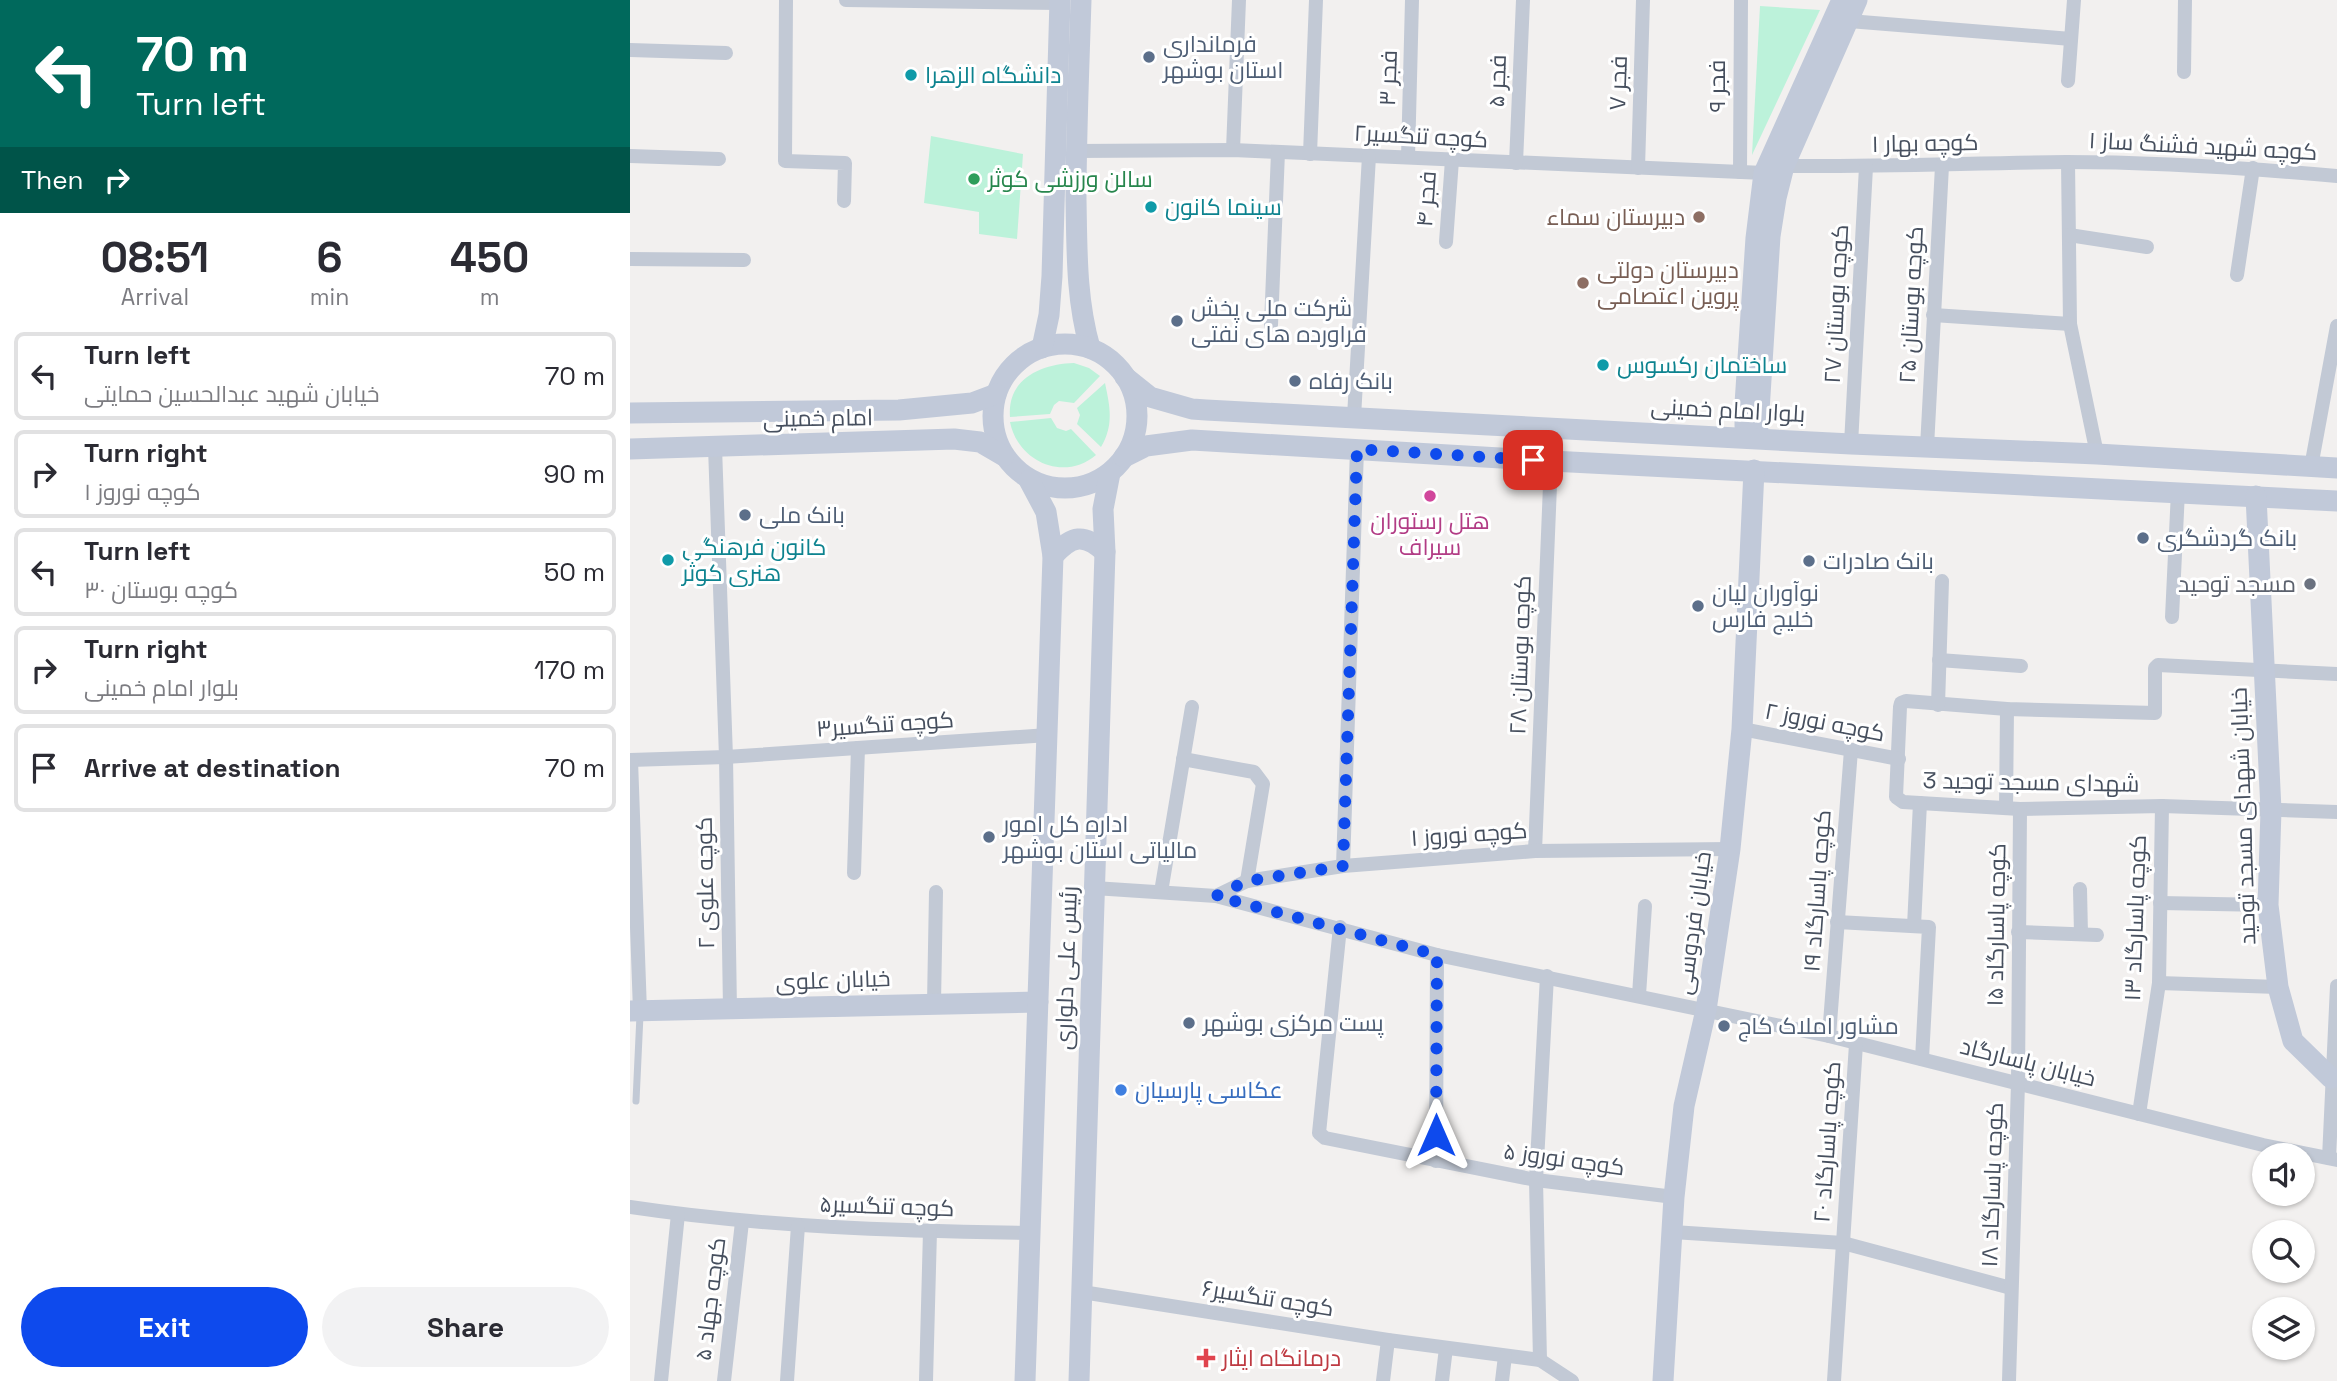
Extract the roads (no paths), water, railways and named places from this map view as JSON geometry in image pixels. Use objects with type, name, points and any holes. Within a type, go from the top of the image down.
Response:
[{"type":"street","points":[[786,0],[785,160],[845,163],[844,201]]},
{"type":"street","points":[[846,0],[1060,2],[1052,276],[1049,315],[1042,348]]},
{"type":"street","points":[[1081,0],[1076,151],[1077,279],[1081,316],[1090,348]]},
{"type":"street","points":[[1233,150],[1239,0]]},
{"type":"street","points":[[1310,154],[1316,0]]},
{"type":"street","name":"فجر ۳","points":[[1408,157],[1412,0]]},
{"type":"street","name":"فجر ۵","points":[[1516,163],[1523,0]]},
{"type":"street","name":"فجر ۷","points":[[1638,168],[1643,0]]},
{"type":"street","name":"فجر ۹","points":[[1740,172],[1741,0]]},
{"type":"street","points":[[1749,437],[1745,426],[1752,404],[1756,238],[1774,170],[1842,0]]},
{"type":"street","points":[[1774,170],[1857,0]]},
{"type":"street","points":[[2068,81],[2074,0]]},
{"type":"street","points":[[2184,72],[2185,0]]},
{"type":"street","points":[[1849,21],[2071,39]]},
{"type":"street","points":[[630,50],[726,53]]},
{"type":"street","name":"کوچه تنگسیر۲","points":[[1076,151],[1233,150],[1740,172],[1774,170]]},
{"type":"street","points":[[1271,325],[1278,152]]},
{"type":"street","points":[[630,156],[719,159]]},
{"type":"street","points":[[1353,417],[1368,156]]},
{"type":"street","name":"فجر ۴","points":[[1446,242],[1452,160]]},
{"type":"street","points":[[2068,162],[2070,324],[2097,454]]},
{"type":"street","name":"کوچه بهار ۱","points":[[1774,170],[2068,162]]},
{"type":"street","name":"کوچه شهید فشنگ ساز ۱","points":[[2068,162],[2253,168],[2337,176]]},
{"type":"street","name":"کوچه بوستان ۲۵","points":[[1927,447],[1941,166]]},
{"type":"street","name":"کوچه بوستان ۲۷","points":[[1851,444],[1866,167]]},
{"type":"street","points":[[2238,275],[2253,168]]},
{"type":"street","points":[[2068,235],[2147,247]]},
{"type":"street","points":[[630,259],[744,260]]},
{"type":"street","points":[[1052,276],[1061,286],[1074,284],[1077,279]]},
{"type":"street","points":[[1933,315],[2070,324]]},
{"type":"street","points":[[2311,467],[2337,326]]},
{"type":"street","points":[[1117,465],[1134,438],[1137,417],[1134,396],[1125,377],[1111,361],[1090,348],[1066,344],[1042,348],[1020,359],[1005,375],[996,394],[992,415],[995,436],[1004,456],[1017,472],[1042,485],[1066,489],[1090,485],[1146,446],[1192,440],[2337,501]]},
{"type":"street","name":"بلوار امام خمینی","points":[[1125,377],[1150,397],[1192,409],[2337,468]]},
{"type":"street","name":"امام خمینی","points":[[630,413],[899,410],[972,403],[996,394]]},
{"type":"street","points":[[1192,409],[1182,415],[1179,425],[1181,435],[1192,440]]},
{"type":"street","points":[[898,442],[907,436],[911,429],[908,415],[899,410]]},
{"type":"street","name":"امام خمینی","points":[[630,449],[954,439],[980,443],[1004,456]]},
{"type":"street","name":"کوچه علوی ۲","points":[[715,447],[726,757],[730,1009]]},
{"type":"street","points":[[1343,866],[1357,449]]},
{"type":"street","name":"کوچه بوستان ۲۸","points":[[1535,851],[1551,461]]},
{"type":"street","name":"رئیس علی دلواری","points":[[1079,1381],[1105,552],[1103,509],[1117,465]]},
{"type":"street","name":"خیابان فردوسی","points":[[1663,1381],[1674,1196],[1684,1106],[1706,1010],[1730,849],[1742,729],[1754,470]]},
{"type":"street","name":"رئیس علی دلواری","points":[[1025,1381],[1053,556],[1046,513],[1029,480]]},
{"type":"street","points":[[2172,617],[2178,491]]},
{"type":"street","name":"خیابان شهدای مسجد توحید","points":[[2256,496],[2271,810],[2268,905],[2278,986],[2293,1041],[2332,1078]]},
{"type":"street","points":[[1053,556],[1066,541],[1081,538],[1094,542],[1105,552]]},
{"type":"street","points":[[1938,705],[1942,581]]},
{"type":"street","points":[[1939,660],[2021,666]]},
{"type":"street","points":[[1899,759],[1901,703],[2155,713],[2155,667],[2158,665],[2337,674]]},
{"type":"street","points":[[1161,892],[1192,707]]},
{"type":"street","name":"کوچه پاسارگاد ۱۵","points":[[2007,709],[2018,932],[2018,1083]]},
{"type":"street","name":"کوچه نوروز ۲","points":[[1742,729],[1899,759]]},
{"type":"street","name":"کوچه تنگسیر۳","points":[[631,760],[726,757],[1048,735]]},
{"type":"street","points":[[854,873],[858,748]]},
{"type":"street","name":"کوچه پاسارگاد ۱۹","points":[[1829,1037],[1851,750]]},
{"type":"street","points":[[1183,759],[1254,772],[1260,777],[1263,783],[1247,881]]},
{"type":"street","name":"شهدای مسجد توحید 3","points":[[1899,759],[1896,797],[1903,802],[2013,809],[2162,806],[2337,812]]},
{"type":"street","points":[[631,760],[635,1011]]},
{"type":"street","points":[[1914,926],[1920,803]]},
{"type":"street","name":"کوچه پاسارگاد ۱۳","points":[[2139,1114],[2160,983],[2162,806]]},
{"type":"street","name":"کوچه نوروز ۱","points":[[1216,896],[1247,881],[1343,866],[1535,851],[1730,849]]},
{"type":"street","name":"خیابان پاسارگاد","points":[[1094,888],[1216,896],[1437,955],[1639,995],[1829,1037],[2263,1145],[2333,1159]]},
{"type":"street","points":[[2080,889],[2081,934]]},
{"type":"street","points":[[934,1003],[936,892]]},
{"type":"street","points":[[2160,903],[2268,905]]},
{"type":"street","points":[[1639,995],[1645,906]]},
{"type":"street","points":[[1838,922],[1927,926],[1930,929],[1922,1059]]},
{"type":"street","name":"کوچه نوروز ۵","points":[[1340,928],[1319,1133],[1325,1138],[1536,1180],[1674,1196]]},
{"type":"street","points":[[2018,932],[2097,935]]},
{"type":"street","points":[[1436,1161],[1437,955]]},
{"type":"street","points":[[1547,976],[1536,1180],[1540,1360],[1572,1381]]},
{"type":"street","points":[[2160,983],[2278,986]]},
{"type":"street","points":[[2333,1159],[2332,1078],[2337,986]]},
{"type":"street","name":"خیابان علوی","points":[[635,1011],[1038,1002]]},
{"type":"street","name":"کوچه پاسارگاد ۲۰","points":[[1834,1381],[1857,1044]]},
{"type":"street","name":"کوچه پاسارگاد ۱۸","points":[[2009,1381],[2018,1083]]},
{"type":"street","name":"کوچه تنگسیر۵","points":[[630,1208],[798,1226],[1030,1233]]},
{"type":"street","points":[[661,1381],[678,1214]]},
{"type":"street","name":"کوچه جهاد ۵","points":[[724,1381],[742,1222]]},
{"type":"street","points":[[787,1381],[798,1226]]},
{"type":"street","points":[[926,1381],[930,1231]]},
{"type":"street","points":[[1673,1232],[1843,1243],[2011,1288]]},
{"type":"street","name":"کوچه تنگسیر۶","points":[[1082,1292],[1388,1340],[1540,1360]]},
{"type":"street","points":[[1383,1381],[1388,1340]]},
{"type":"street","points":[[1442,1381],[1446,1348]]},
{"type":"street","points":[[1502,1381],[1505,1356]]},
{"type":"lane","points":[[635,1011],[636,1101]]},
{"type":"place","name":"فرمانداری استان بوشهر","points":[[1149,57]]},
{"type":"place","name":"دانشگاه الزهرا","points":[[911,75]]},
{"type":"place","name":"سالن ورزشی کوثر","points":[[974,179]]},
{"type":"place","name":"سینما کانون","points":[[1151,207]]},
{"type":"place","name":"دبیرستان سماء","points":[[1699,217]]},
{"type":"place","name":"دبیرستان دولتی پروین اعتصامی","points":[[1583,283]]},
{"type":"place","name":"شرکت ملی پخش فراورده های نفتی","points":[[1177,321]]},
{"type":"place","name":"ساختمان رکسوس","points":[[1603,365]]},
{"type":"place","name":"بانک رفاه","points":[[1295,381]]},
{"type":"place","name":"هتل رستوران سیراف","points":[[1430,496]]},
{"type":"place","name":"بانک ملی","points":[[745,515]]},
{"type":"place","name":"بانک گردشگری","points":[[2143,538]]},
{"type":"place","name":"کانون فرهنگی هنری کوثر","points":[[668,560]]},
{"type":"place","name":"بانک صادرات","points":[[1809,561]]},
{"type":"place","name":"مسجد توحید","points":[[2310,584]]},
{"type":"place","name":"نوآوران لیان خلیج فارس","points":[[1698,606]]},
{"type":"place","name":"اداره کل امور مالیاتی استان بوشهر","points":[[989,837]]},
{"type":"place","name":"پست مرکزی بوشهر","points":[[1189,1023]]},
{"type":"place","name":"مشاور املاک کاج","points":[[1724,1026]]},
{"type":"place","name":"عکاسی پارسیان","points":[[1121,1090]]},
{"type":"place","name":"درمانگاه ایثار","points":[[1206,1358]]}]
